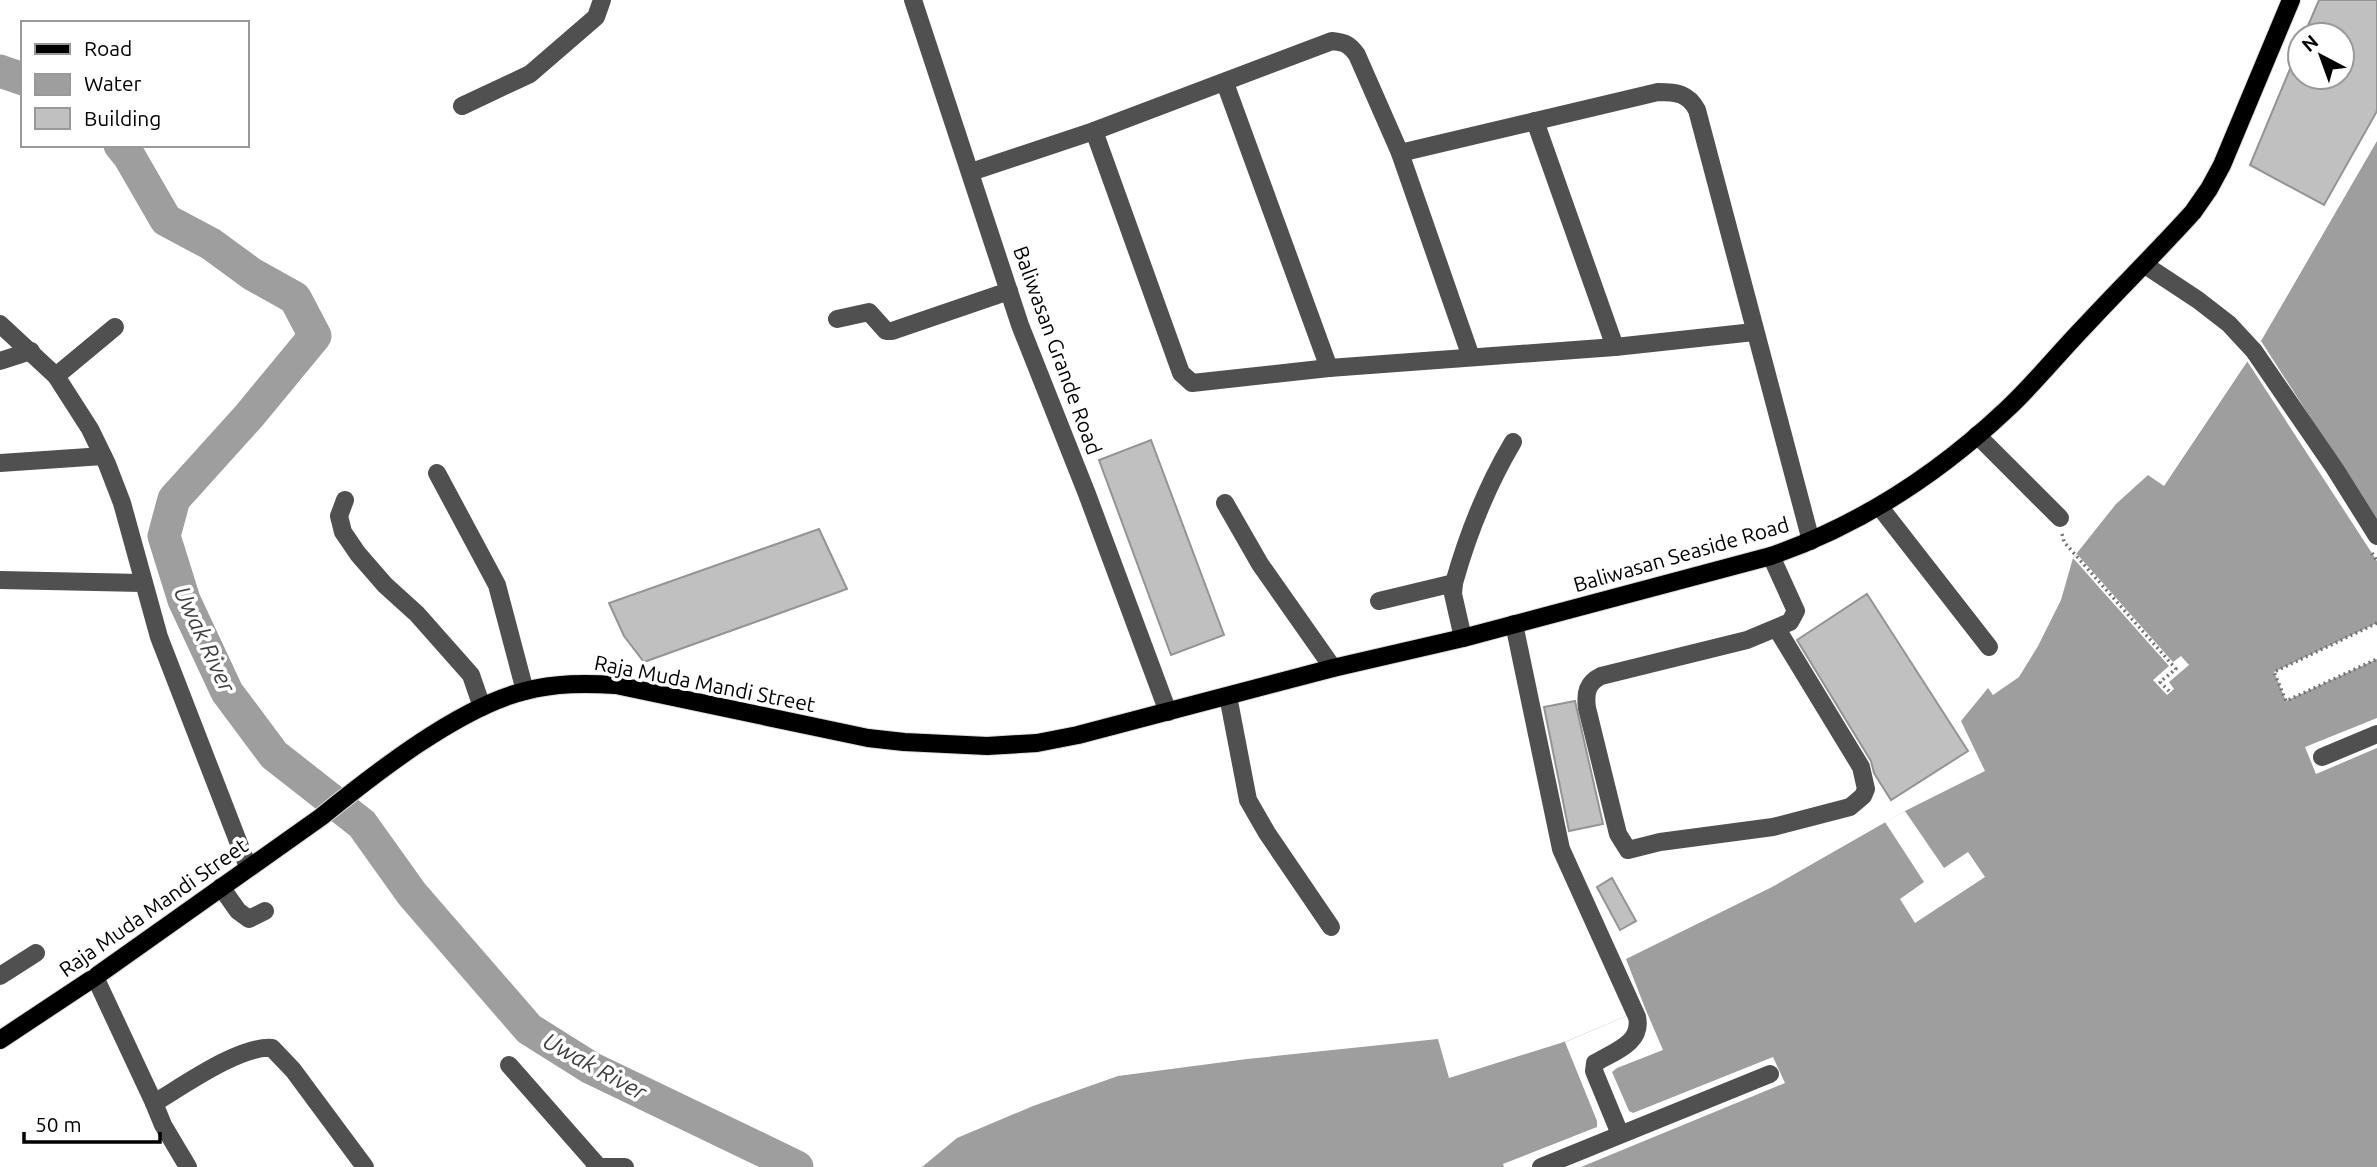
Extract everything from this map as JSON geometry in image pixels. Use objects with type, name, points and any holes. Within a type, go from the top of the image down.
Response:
[{"type":"main road","name":"Baliwasan Seaside Road","points":[[1168,712],[1333,668],[1463,638],[1772,556],[1811,541],[1879,506],[1928,475],[2007,409],[2193,212],[2209,189],[2291,0]]},
{"type":"main road","name":"Raja Muda Mandi Street","points":[[0,1040],[95,977],[443,729],[482,707],[525,691],[583,682],[616,685],[868,738],[944,745],[1037,743],[1168,712]]},
{"type":"street","points":[[462,106],[530,74],[596,17],[602,0]]},
{"type":"street","name":"Baliwasan Grande Road","points":[[913,0],[1010,291],[1168,712]]},
{"type":"street","points":[[971,172],[1094,131],[1332,41],[1342,42],[1350,46],[1357,55],[1400,153],[1471,357]]},
{"type":"street","points":[[1225,83],[1329,368]]},
{"type":"street","points":[[1400,153],[1658,92],[1684,94],[1692,101],[1697,110],[1811,541]]},
{"type":"street","points":[[1535,121],[1615,347]]},
{"type":"street","points":[[1094,131],[1181,373],[1192,383],[1329,368],[1615,347],[1754,332]]},
{"type":"street","points":[[2145,265],[2198,300],[2228,324],[2254,351],[2335,469],[2377,536]]},
{"type":"street","points":[[837,319],[869,312],[886,331],[892,331],[1010,291]]},
{"type":"street","points":[[0,324],[56,376],[90,429],[103,456],[122,503],[159,637],[248,867]]},
{"type":"street","points":[[56,376],[115,327]]},
{"type":"street","points":[[0,361],[31,351]]},
{"type":"street","points":[[1977,435],[2060,518]]},
{"type":"street","points":[[1463,638],[1454,583],[1478,511],[1513,442]]},
{"type":"street","points":[[0,463],[103,456]]},
{"type":"street","points":[[438,473],[497,584],[525,691]]},
{"type":"street","points":[[345,500],[339,516],[343,532],[385,585],[416,614],[471,675],[482,707]]},
{"type":"street","points":[[1225,503],[1260,564],[1333,668]]},
{"type":"street","points":[[1879,506],[1989,647]]},
{"type":"street","points":[[1772,556],[1796,611],[1790,622],[1747,640],[1593,680],[1586,695],[1587,708],[1618,834],[1628,849],[1660,842],[1773,827],[1850,807],[1863,796],[1866,783],[1861,768],[1777,629]]},
{"type":"street","points":[[0,580],[142,583]]},
{"type":"street","points":[[1379,601],[1454,583]]},
{"type":"street","points":[[1514,624],[1561,849],[1637,1017],[1639,1027],[1632,1041],[1595,1063],[1594,1071],[1620,1134]]},
{"type":"street","points":[[1228,696],[1248,800],[1267,833],[1331,927]]},
{"type":"street","points":[[2322,757],[2377,734]]},
{"type":"street","points":[[221,887],[238,911],[249,919],[265,911]]},
{"type":"street","points":[[0,976],[36,953]]},
{"type":"street","points":[[95,977],[163,1125],[188,1167]]},
{"type":"street","points":[[154,1102],[248,1051],[258,1047],[272,1048],[293,1070],[365,1167]]},
{"type":"street","points":[[509,1065],[596,1166],[625,1167]]},
{"type":"street","points":[[1541,1167],[1770,1074]]},
{"type":"path","points":[[2060,518],[2064,542],[2176,669],[2160,682],[2170,692]]},
{"type":"path","points":[[2377,622],[2274,673],[2286,701],[2377,659]]},
{"type":"water","points":[[2377,141],[2377,1167],[922,1167],[957,1138],[1033,1106],[1118,1076],[1438,1039],[1449,1078],[1567,1041],[1645,1008],[1626,959],[1772,887],[1905,811],[1985,771],[1961,721],[1988,688],[1993,695],[2019,677],[2061,600],[2073,558],[2116,504],[2148,475],[2164,486],[2261,341]]},
{"type":"pier","points":[[2261,341],[2377,521],[2377,561],[2247,361]]},
{"type":"pier","points":[[2077,554],[2173,662],[2181,656],[2189,665],[2169,682],[2174,689],[2167,695],[2153,680],[2169,666],[2073,558]]},
{"type":"pier","points":[[2377,623],[2377,659],[2286,701],[2274,672]]},
{"type":"pier","points":[[2377,718],[2377,748],[2316,774],[2305,747]]},
{"type":"pier","points":[[1905,811],[1944,868],[1968,852],[1985,877],[1915,923],[1900,899],[1924,882],[1885,822]]},
{"type":"pier","points":[[1645,1008],[1663,1050],[1612,1072],[1629,1111],[1633,1113],[1773,1057],[1785,1083],[1581,1167],[1504,1167],[1503,1164],[1597,1127],[1597,1121],[1565,1042]]},
{"type":"building","points":[[2319,0],[2377,0],[2377,111],[2324,205],[2250,165],[2286,79],[2286,91],[2356,91],[2356,21],[2310,21]]},
{"type":"building","points":[[1151,440],[1224,635],[1171,655],[1099,460]]},
{"type":"building","points":[[819,529],[847,589],[644,662],[624,636],[609,603]]},
{"type":"building","points":[[1867,594],[1968,751],[1891,800],[1874,773],[1871,761],[1797,640]]},
{"type":"building","points":[[1575,701],[1603,824],[1569,831],[1544,707]]},
{"type":"building","points":[[1612,878],[1636,921],[1620,930],[1597,887]]},
{"type":"waterway","name":"Uwak River","points":[[0,71],[21,78]]},
{"type":"waterway","name":"Uwak River","points":[[122,147],[166,220],[211,244],[252,274],[295,298],[315,336],[249,416],[174,499],[164,536],[184,600],[227,692],[274,755],[362,824],[412,894],[529,1029],[591,1068],[797,1167]]}]
